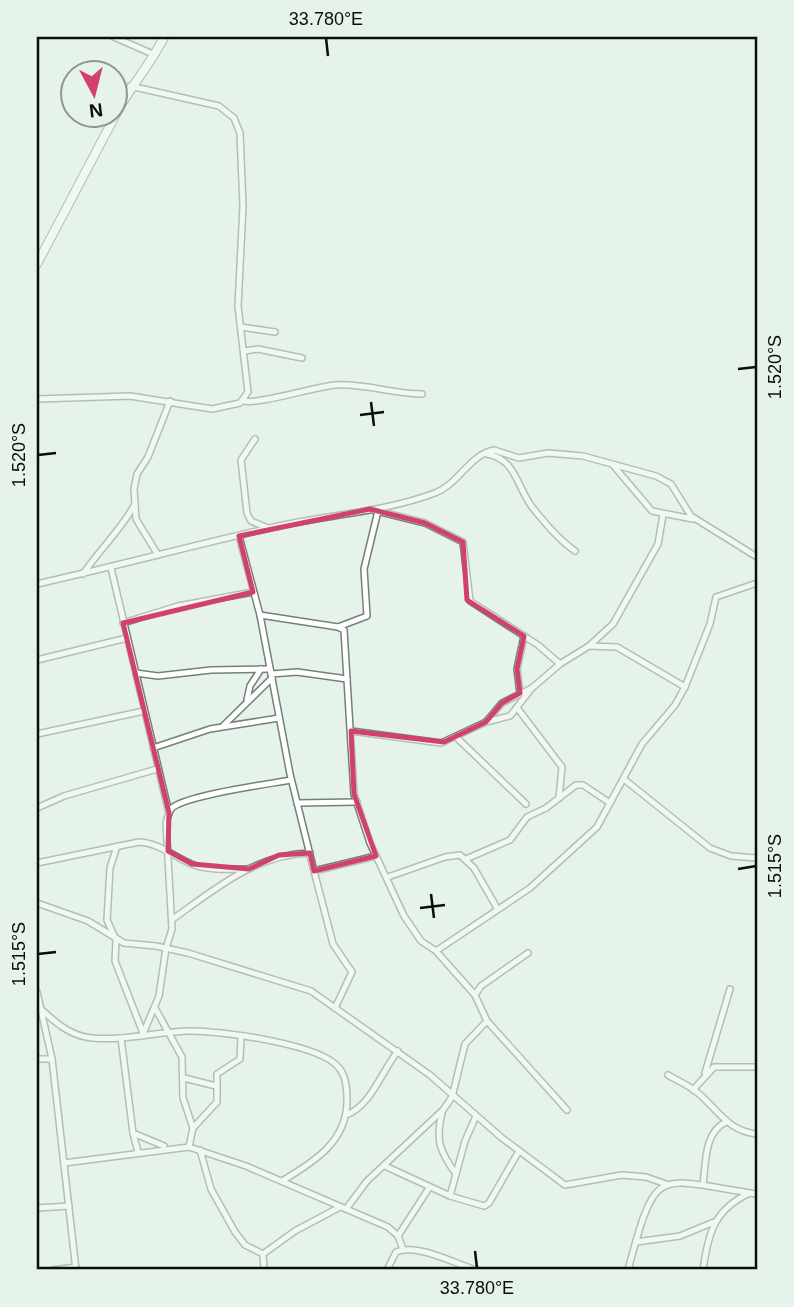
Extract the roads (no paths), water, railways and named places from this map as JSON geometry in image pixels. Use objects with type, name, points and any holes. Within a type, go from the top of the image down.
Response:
[{"type":"main road","points":[[130,86],[155,55],[164,37]]},
{"type":"main road","points":[[37,264],[40,253],[107,130]]},
{"type":"street","points":[[114,37],[155,55]]},
{"type":"street","points":[[130,86],[219,106],[237,122],[242,158],[238,306],[248,391],[244,401]]},
{"type":"street","points":[[242,327],[275,332]]},
{"type":"street","points":[[245,351],[258,349],[302,358]]},
{"type":"street","points":[[37,399],[120,396],[212,409],[244,401],[256,403],[279,394],[337,385],[422,394]]},
{"type":"street","points":[[158,555],[136,519],[137,474],[148,457],[170,401]]},
{"type":"street","points":[[255,439],[241,460],[247,513],[251,521],[268,528]]},
{"type":"street","points":[[37,584],[268,528],[370,509],[435,493],[452,483],[484,453],[494,450],[519,458],[548,453],[565,454],[656,476],[671,484],[686,511],[757,557]]},
{"type":"street","points":[[484,453],[508,464],[533,509],[560,541],[575,551]]},
{"type":"street","points":[[614,465],[648,507],[663,515],[696,519]]},
{"type":"street","points":[[83,574],[109,538],[126,523],[135,504]]},
{"type":"street","points":[[370,509],[425,523],[463,542],[470,601],[524,636],[560,664]]},
{"type":"street","points":[[338,627],[367,616],[365,569],[378,511]]},
{"type":"street","points":[[351,731],[441,743],[486,722],[503,720],[518,709],[532,688],[560,664],[589,646],[620,614],[659,541],[658,531],[663,515]]},
{"type":"street","points":[[239,536],[260,615],[291,780],[314,871],[333,944],[353,974],[335,1008]]},
{"type":"street","points":[[111,568],[169,813],[168,851],[173,919],[162,984],[143,1034]]},
{"type":"street","points":[[436,951],[530,888],[586,839],[625,780],[642,744],[675,705],[685,687],[710,624],[716,597],[757,583]]},
{"type":"street","points":[[123,623],[178,606],[253,592]]},
{"type":"street","points":[[260,615],[343,628],[346,636],[357,802],[376,856],[412,930],[436,951],[475,995],[486,1021],[567,1110]]},
{"type":"street","points":[[520,693],[517,669],[524,636]]},
{"type":"street","points":[[37,660],[127,638]]},
{"type":"street","points":[[589,646],[617,647],[685,687]]},
{"type":"street","points":[[135,673],[158,676],[261,669],[271,674],[297,672],[347,679]]},
{"type":"street","points":[[247,700],[250,686],[261,669]]},
{"type":"street","points":[[223,726],[271,674]]},
{"type":"street","points":[[486,722],[502,703],[532,688]]},
{"type":"street","points":[[518,709],[562,767],[559,798]]},
{"type":"street","points":[[37,734],[144,711]]},
{"type":"street","points":[[153,748],[223,726],[279,718]]},
{"type":"street","points":[[456,737],[526,804]]},
{"type":"street","points":[[37,808],[64,796],[157,769]]},
{"type":"street","points":[[169,813],[173,808],[204,798],[291,780]]},
{"type":"street","points":[[625,780],[710,848],[731,856],[757,858]]},
{"type":"street","points":[[388,877],[453,855],[466,859],[510,840],[527,817],[580,785],[610,803]]},
{"type":"street","points":[[297,803],[357,802]]},
{"type":"street","points":[[37,863],[149,842],[208,868],[249,869]]},
{"type":"street","points":[[117,846],[110,868],[106,911],[116,940],[115,961],[143,1034]]},
{"type":"street","points":[[173,919],[249,869],[279,855],[310,853]]},
{"type":"street","points":[[314,871],[376,856]]},
{"type":"street","points":[[466,859],[497,908]]},
{"type":"street","points":[[37,903],[88,921],[116,940],[166,948],[295,985],[335,1008],[430,1074],[452,1097],[565,1185],[622,1175],[646,1177],[666,1184],[703,1184],[757,1194]]},
{"type":"street","points":[[475,995],[481,986],[528,953]]},
{"type":"street","points":[[693,1090],[705,1073],[730,989]]},
{"type":"street","points":[[37,992],[52,1059],[76,1269],[52,1270]]},
{"type":"street","points":[[155,1008],[182,1057],[183,1098],[193,1128],[189,1147]]},
{"type":"street","points":[[42,1010],[60,1026],[79,1035],[121,1038],[143,1034],[208,1031],[301,1047],[333,1062],[345,1081],[346,1115],[334,1142],[323,1154],[282,1181]]},
{"type":"street","points":[[263,1254],[295,1231],[343,1208],[443,1110],[452,1097],[465,1044],[486,1021]]},
{"type":"street","points":[[193,1128],[217,1102],[216,1074],[240,1059],[241,1037]]},
{"type":"street","points":[[121,1038],[138,1152]]},
{"type":"street","points":[[346,1115],[364,1106],[377,1080],[398,1051]]},
{"type":"street","points":[[37,1059],[52,1059]]},
{"type":"street","points":[[705,1073],[714,1068],[757,1068]]},
{"type":"street","points":[[668,1075],[693,1090],[726,1122],[743,1132],[757,1134]]},
{"type":"street","points":[[184,1078],[216,1086]]},
{"type":"street","points":[[443,1110],[437,1140],[442,1154],[456,1174]]},
{"type":"street","points":[[450,1196],[476,1116]]},
{"type":"street","points":[[703,1184],[710,1138],[719,1125],[726,1122]]},
{"type":"street","points":[[134,1133],[167,1148]]},
{"type":"street","points":[[64,1163],[189,1147],[282,1181],[388,1227],[398,1236],[403,1249]]},
{"type":"street","points":[[200,1150],[211,1189],[235,1232],[245,1245],[263,1254]]},
{"type":"street","points":[[385,1166],[429,1188],[479,1206],[489,1203],[519,1151]]},
{"type":"street","points":[[628,1270],[650,1198],[666,1184]]},
{"type":"street","points":[[398,1236],[429,1188]]},
{"type":"street","points":[[636,1242],[680,1236],[713,1222],[729,1204],[750,1193]]},
{"type":"street","points":[[37,1208],[69,1206]]},
{"type":"street","points":[[703,1270],[713,1222]]},
{"type":"street","points":[[387,1270],[396,1252],[403,1249],[429,1254],[454,1267],[477,1270]]},
{"type":"street","points":[[263,1254],[264,1270]]}]
